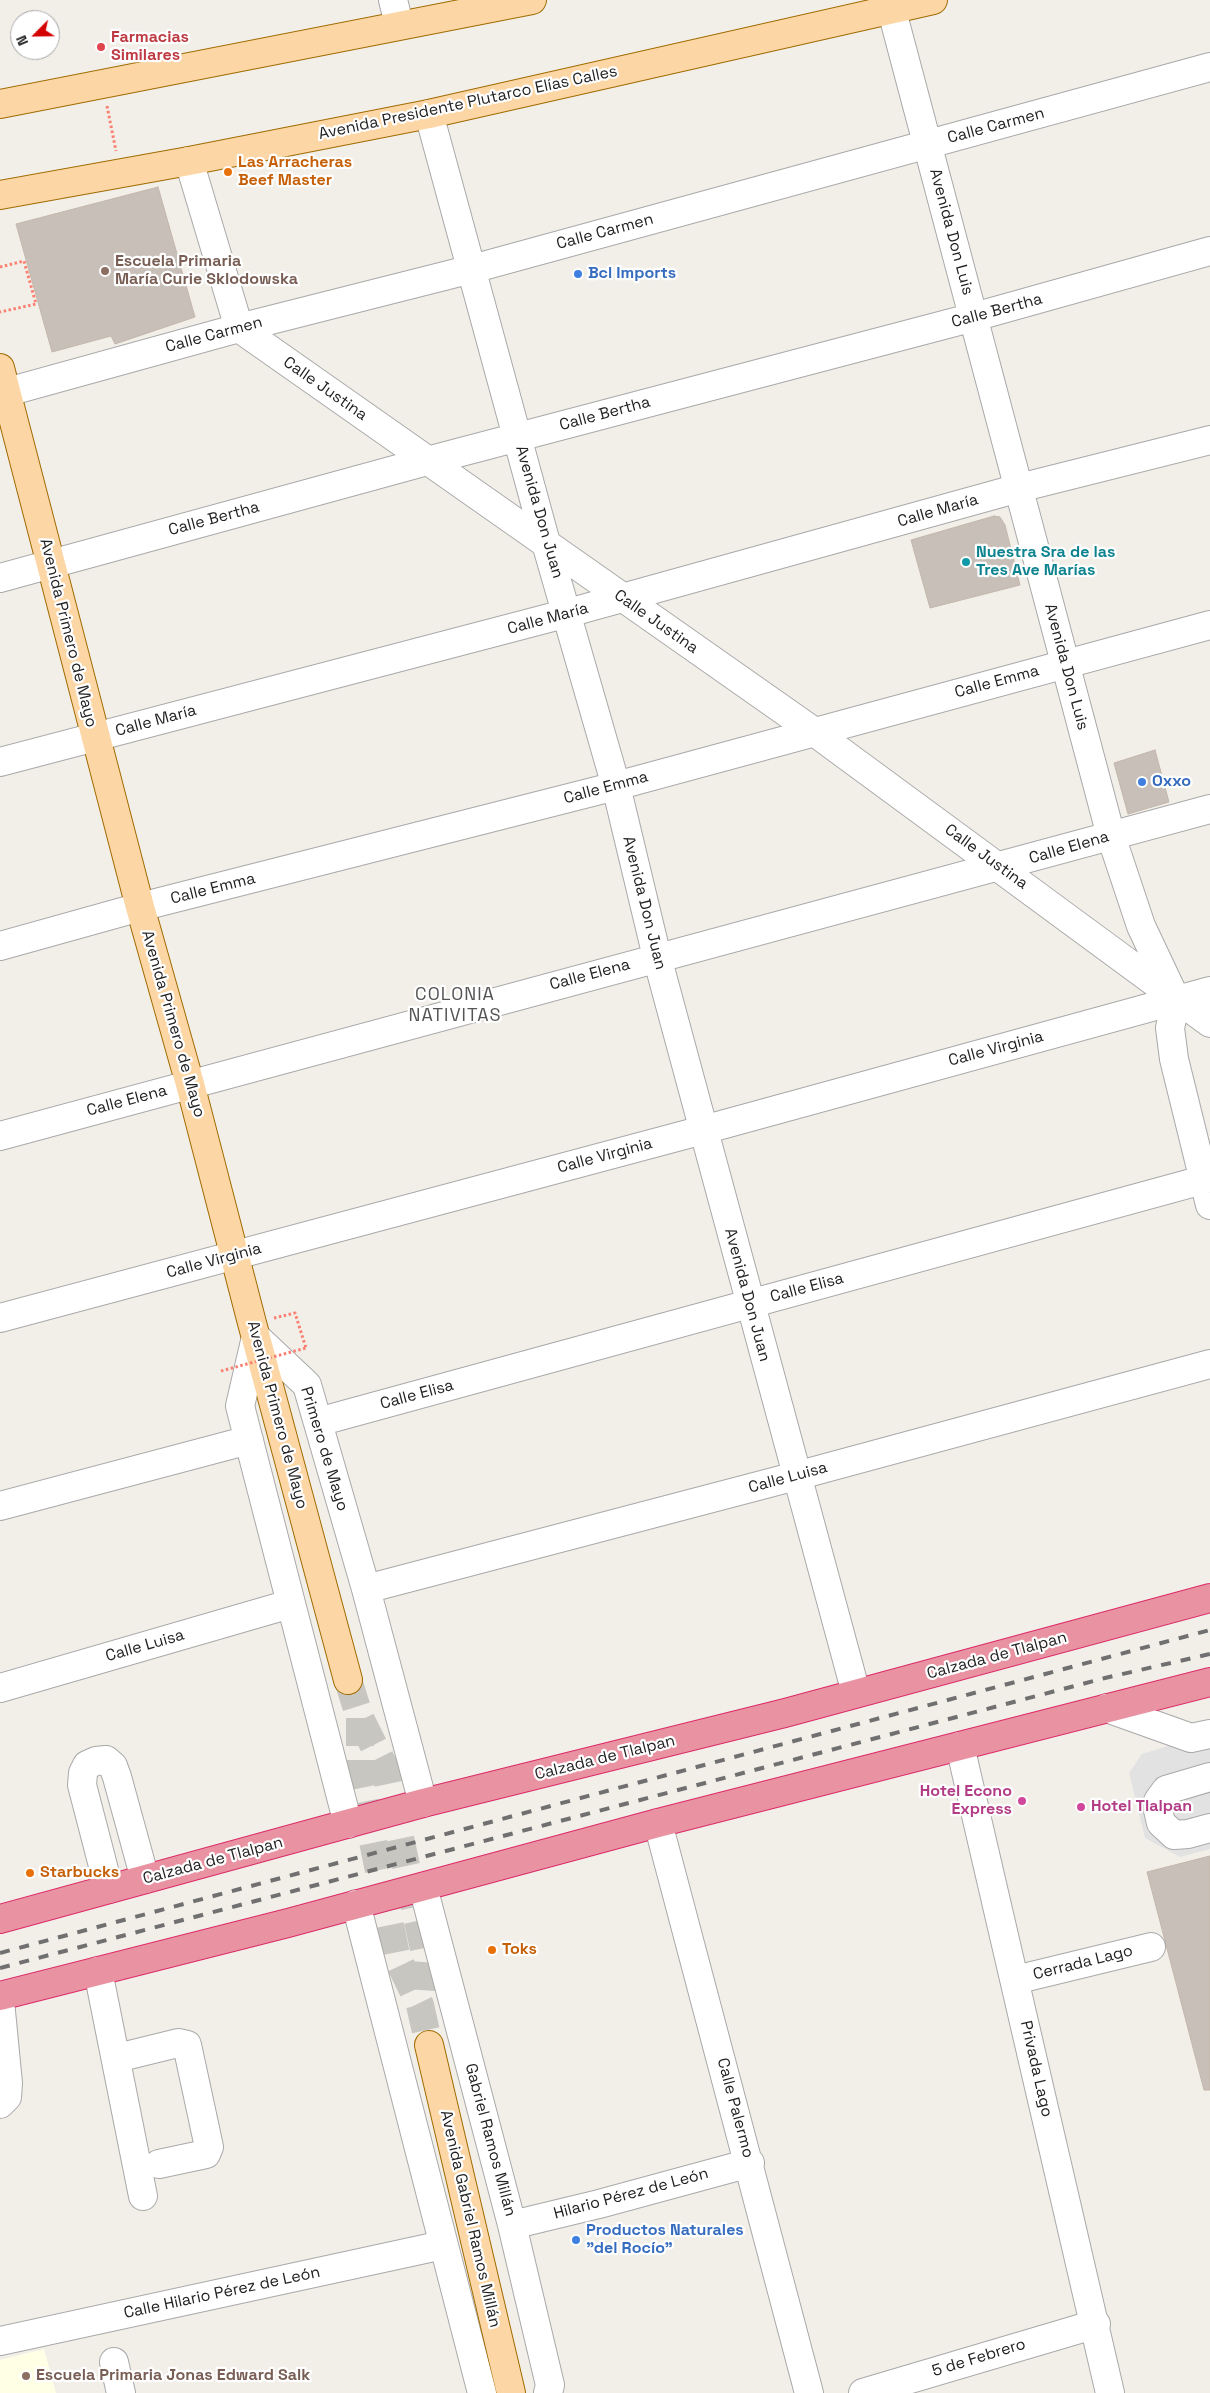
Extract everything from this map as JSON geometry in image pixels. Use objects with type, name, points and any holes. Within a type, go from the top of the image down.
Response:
[{"type":"highway","name":"Calzada de Tlalpan","points":[[0,1919],[423,1804],[856,1694],[1210,1598]]},
{"type":"highway","points":[[0,1996],[423,1887],[658,1823],[1210,1682]]},
{"type":"main road","points":[[0,104],[103,83],[397,12],[532,0]]},
{"type":"main road","name":"Avenida Presidente Plutarco Elías Calles","points":[[0,195],[189,161],[429,114],[890,4],[933,0]]},
{"type":"main road","name":"Avenida Primero de Mayo","points":[[2,385],[348,1680]]},
{"type":"main road","name":"Avenida Gabriel Ramos Millán","points":[[429,2045],[511,2393]]},
{"type":"street","name":"Avenida Don Luis","points":[[890,4],[1111,836],[1141,926],[1176,1000]]},
{"type":"street","name":"Calle Carmen","points":[[2,385],[472,269],[1210,67]]},
{"type":"street","name":"Avenida Don Juan","points":[[429,114],[546,543],[616,786],[657,957],[856,1694]]},
{"type":"street","points":[[189,161],[239,328]]},
{"type":"street","name":"Calle Bertha","points":[[0,578],[427,460],[974,317],[1210,250]]},
{"type":"street","name":"Calle Justina","points":[[239,328],[813,731],[1000,867],[1176,1000],[1210,1023]]},
{"type":"street","name":"Calle María","points":[[0,762],[568,614],[1019,488],[1210,440]]},
{"type":"street","name":"Calle Emma","points":[[0,946],[140,907],[616,786],[813,731],[1210,625]]},
{"type":"street","name":"Calle Elena","points":[[0,1136],[1210,809]]},
{"type":"street","name":"Calle Virginia","points":[[0,1318],[703,1130],[1210,991]]},
{"type":"street","points":[[1176,1000],[1170,1028],[1174,1059],[1208,1188]]},
{"type":"street","name":"Calle Elisa","points":[[318,1422],[750,1304],[1208,1188]]},
{"type":"street","points":[[256,1337],[240,1406],[348,1824]]},
{"type":"street","name":"Primero de Mayo","points":[[256,1337],[307,1385],[366,1589],[423,1804]]},
{"type":"street","name":"Calle Luisa","points":[[366,1589],[796,1476],[1210,1364]]},
{"type":"street","points":[[0,1506],[249,1440]]},
{"type":"street","name":"Calle Luisa","points":[[0,1688],[290,1604]]},
{"type":"street","points":[[1107,1708],[1191,1738],[1210,1734]]},
{"type":"street","name":"Privada Lago","points":[[960,1746],[1096,2324],[1110,2393]]},
{"type":"street","points":[[109,1889],[82,1785],[83,1773],[88,1765],[96,1761],[106,1760],[115,1772],[145,1879]]},
{"type":"street","points":[[1210,1777],[1166,1790],[1158,1801],[1158,1810],[1161,1824],[1174,1835],[1188,1834],[1210,1828]]},
{"type":"street","name":"Calle Palermo","points":[[658,1823],[750,2163],[809,2393]]},
{"type":"street","name":"Gabriel Ramos Millán","points":[[423,1887],[512,2225],[550,2385],[548,2393]]},
{"type":"street","points":[[356,1904],[482,2393]]},
{"type":"street","name":"Cerrada Lago","points":[[1015,1980],[1151,1947]]},
{"type":"street","points":[[98,1971],[143,2196]]},
{"type":"street","points":[[0,2001],[7,2090],[6,2097],[0,2104]]},
{"type":"street","points":[[116,2058],[178,2043],[187,2046],[209,2147],[206,2154],[159,2164]]},
{"type":"street","name":"Hilario Pérez de León","points":[[512,2225],[750,2163]]},
{"type":"street","name":"Calle Hilario Pérez de León","points":[[0,2341],[443,2245]]},
{"type":"street","name":"5 de Febrero","points":[[863,2393],[1096,2324]]},
{"type":"street","points":[[114,2362],[121,2393]]},
{"type":"path","points":[[103,83],[120,172]]},
{"type":"path","points":[[0,267],[24,261],[36,304],[0,312]]},
{"type":"path","points":[[221,1371],[306,1348],[295,1312]]},
{"type":"shaded area","points":[[1210,1733],[1210,1849],[1180,1857],[1145,1838],[1129,1773],[1142,1754]]},
{"type":"shaded area","name":"Escuela Primaria Jonas Edward Salk","points":[[44,2349],[56,2393],[0,2393],[0,2360]]},
{"type":"building","name":"Escuela Primaria María Curie Sklodowska","points":[[158,187],[195,317],[115,344],[111,336],[52,352],[16,224]]},
{"type":"building","name":"Nuestra Sra de las Tres Ave Marías","points":[[994,516],[1000,517],[1005,525],[1020,585],[930,608],[911,540]]},
{"type":"building","name":"Oxxo","points":[[1155,750],[1169,802],[1128,814],[1114,763]]},
{"type":"building","points":[[1210,1856],[1210,2090],[1204,2090],[1147,1872]]},
{"type":"tunnel","points":[[348,1680],[360,1718],[385,1768],[424,1949],[420,2003]]},
{"type":"tunnel","points":[[360,1718],[360,1777],[396,1955],[420,2005],[429,2045]]},
{"type":"railway","points":[[0,1953],[1210,1630]]},
{"type":"railway","points":[[0,1968],[1105,1678],[1210,1654]]},
{"type":"place","name":"Farmacias Similares","points":[[101,47]]},
{"type":"place","name":"Las Arracheras Beef Master","points":[[228,172]]},
{"type":"place","name":"Escuela Primaria María Curie Sklodowska","points":[[105,271]]},
{"type":"place","name":"Bcl Imports","points":[[578,274]]},
{"type":"place","name":"Nuestra Sra de las Tres Ave Marías","points":[[966,562]]},
{"type":"place","name":"Oxxo","points":[[1142,782]]},
{"type":"place","name":"Hotel Econo Express","points":[[1022,1801]]},
{"type":"place","name":"Hotel Tlalpan","points":[[1081,1807]]},
{"type":"place","name":"Starbucks","points":[[30,1873]]},
{"type":"place","name":"Toks","points":[[492,1950]]},
{"type":"place","name":"Productos Naturales \"del Rocío\"","points":[[576,2240]]},
{"type":"place","name":"Escuela Primaria Jonas Edward Salk","points":[[26,2376]]},
{"type":"district","name":"COLONIA NATIVITAS","points":[[455,1005]]}]
